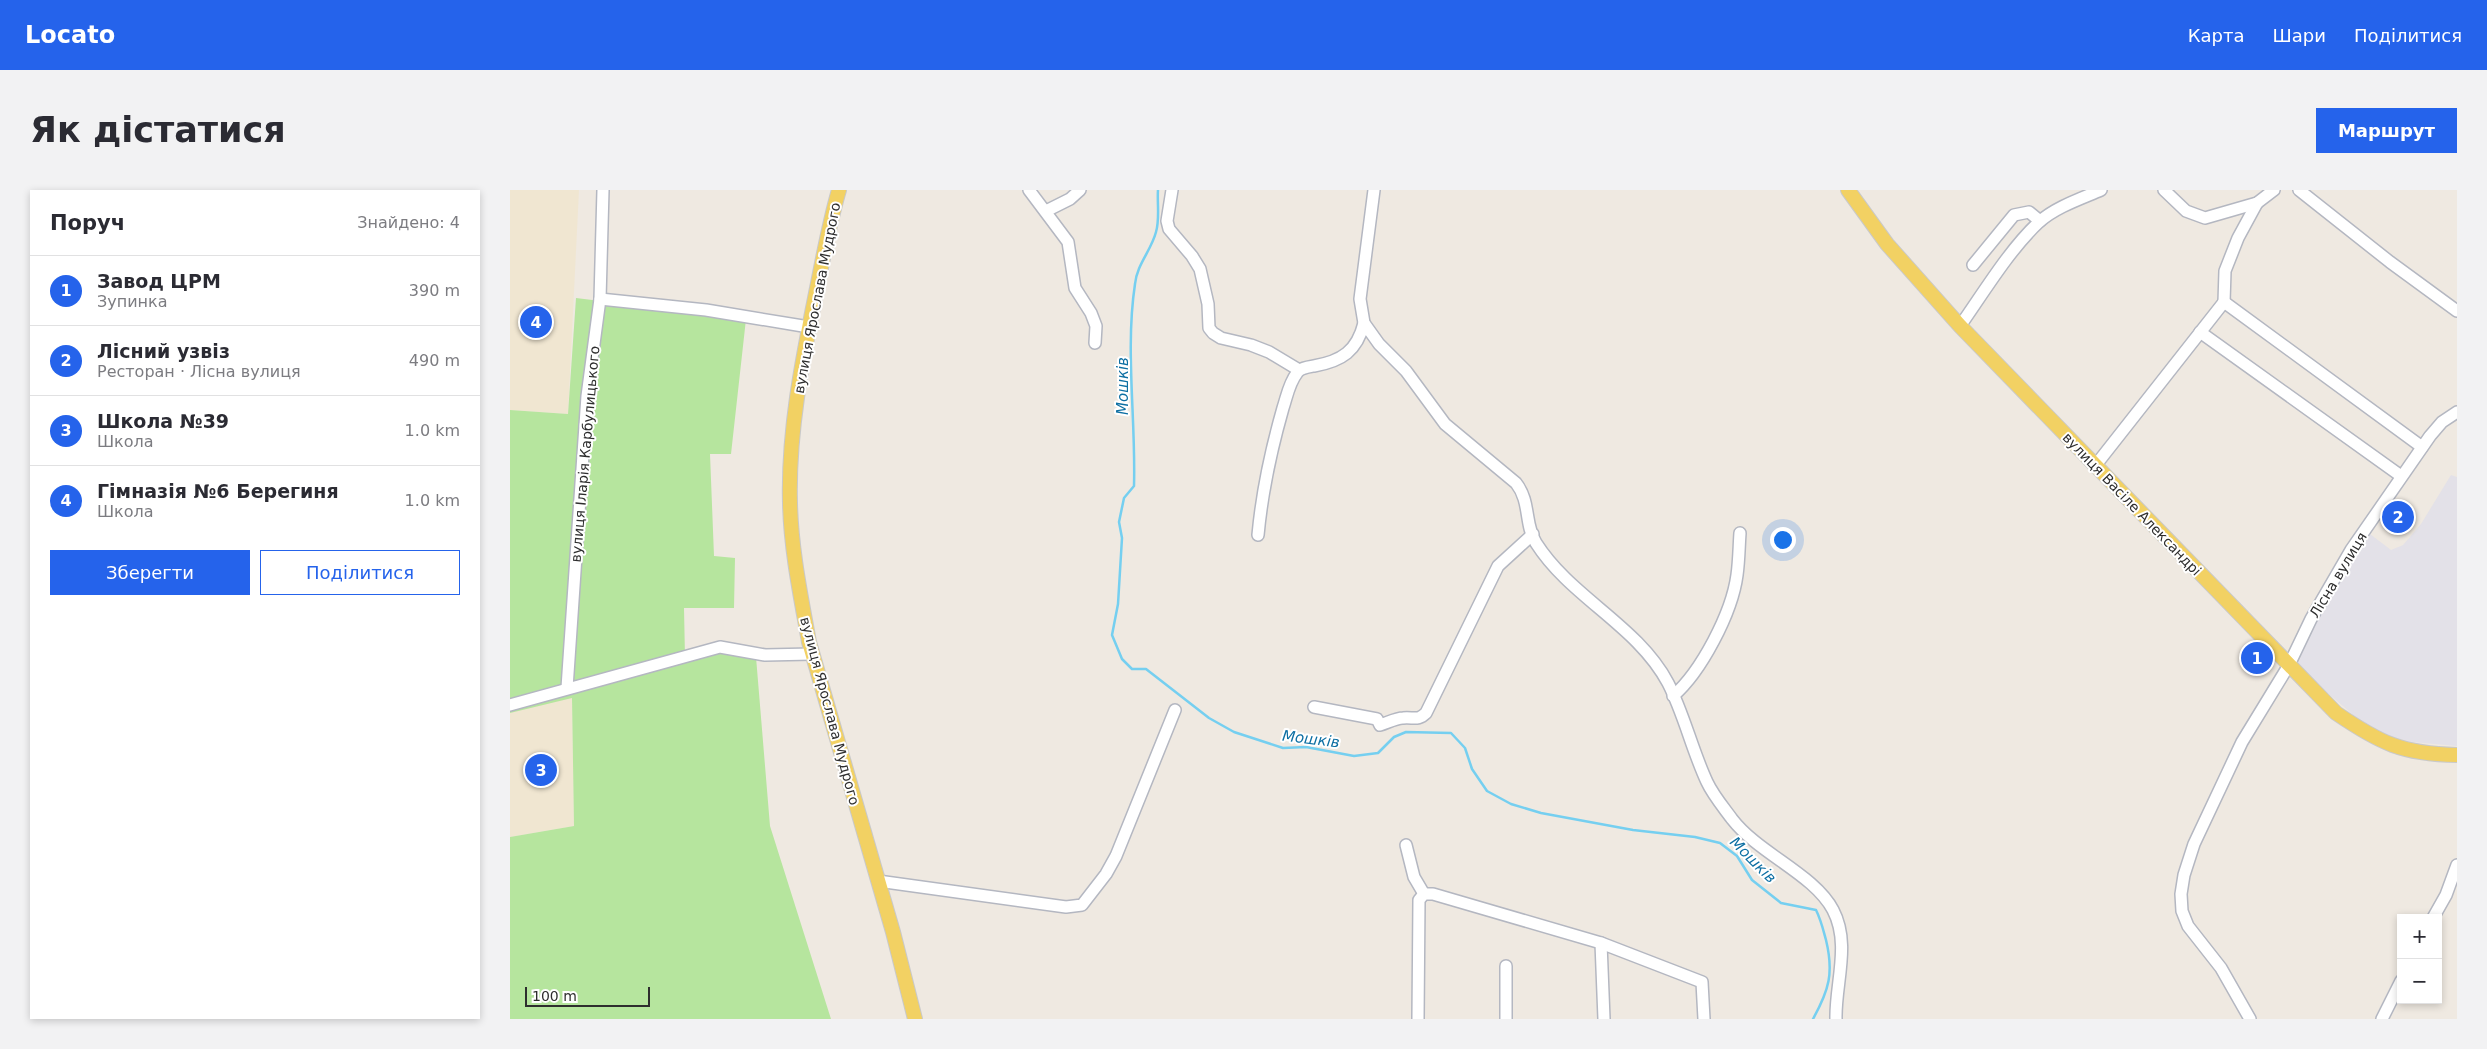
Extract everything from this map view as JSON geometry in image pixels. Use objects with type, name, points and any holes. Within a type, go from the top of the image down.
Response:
[{"type":"main road","name":"вулиця Ярослава Мудрого","points":[[839,190],[809,327],[795,411],[790,455],[790,505],[802,602],[812,654],[878,882],[915,1019]]},
{"type":"main road","name":"вулиця Васіле Александрі","points":[[1848,190],[1888,244],[1960,326],[2336,713],[2386,744],[2409,751],[2457,755]]},
{"type":"street","name":"вулиця Іларія Карбулицького","points":[[567,688],[587,396],[600,299],[603,190]]},
{"type":"street","points":[[1029,190],[1068,242],[1075,288],[1091,313],[1096,326],[1095,343]]},
{"type":"street","points":[[1046,211],[1070,199],[1080,190]]},
{"type":"street","points":[[1172,190],[1167,220],[1169,229],[1192,256],[1200,270],[1208,304],[1209,328],[1221,338],[1269,352],[1299,370],[1338,360],[1351,351],[1360,338],[1364,323],[1360,299],[1374,190]]},
{"type":"street","points":[[1960,326],[2003,265],[2040,221],[2065,206],[2100,190]]},
{"type":"street","points":[[2164,190],[2186,212],[2205,218],[2257,203],[2274,190]]},
{"type":"street","points":[[2300,190],[2390,262],[2457,311]]},
{"type":"street","points":[[2095,466],[2224,302],[2225,271],[2238,238],[2257,203]]},
{"type":"street","points":[[1973,265],[2014,214],[2029,212],[2040,221]]},
{"type":"street","points":[[600,299],[706,310],[809,327]]},
{"type":"street","points":[[2224,302],[2422,447]]},
{"type":"street","points":[[1364,323],[1379,344],[1406,371],[1445,424],[1516,483],[1524,494],[1535,542],[1566,579],[1617,622],[1649,655],[1668,684],[1707,784],[1734,821],[1758,845],[1819,891],[1834,911],[1840,940],[1841,973],[1836,1019]]},
{"type":"street","points":[[2200,332],[2401,476]]},
{"type":"street","points":[[1258,535],[1262,493],[1278,426],[1289,388],[1299,370]]},
{"type":"street","name":"Лісна вулиця","points":[[2250,1019],[2221,968],[2188,926],[2182,911],[2181,894],[2184,874],[2194,844],[2242,742],[2289,665],[2311,619],[2351,550],[2422,447],[2452,415]]},
{"type":"street","points":[[1673,696],[1687,684],[1731,600],[1737,576],[1740,533]]},
{"type":"street","points":[[1314,707],[1377,719],[1380,725],[1403,717],[1422,718],[1451,658],[1461,645],[1487,585],[1498,566],[1533,534]]},
{"type":"street","points":[[510,704],[720,646],[765,655],[812,654]]},
{"type":"street","points":[[878,882],[1066,907],[1082,905],[1106,874],[1116,856],[1175,710]]},
{"type":"street","points":[[1406,844],[1414,878],[1424,894]]},
{"type":"street","points":[[2435,914],[2446,895],[2457,865]]},
{"type":"street","points":[[1424,894],[1433,894],[1601,942],[1702,982],[1704,1019]]},
{"type":"street","points":[[1418,1019],[1419,900],[1424,894]]},
{"type":"street","points":[[1601,942],[1604,1019]]},
{"type":"street","points":[[1506,966],[1506,1019]]},
{"type":"street","points":[[2382,1019],[2397,990]]},
{"type":"shaded area","points":[[510,190],[579,190],[568,414],[510,410]]},
{"type":"shaded area","points":[[2451,475],[2457,477],[2457,746],[2412,742],[2373,732],[2292,662],[2366,531],[2391,550],[2403,545],[2421,524]]},
{"type":"shaded area","points":[[572,697],[574,826],[510,837],[510,713]]},
{"type":"green space","points":[[576,298],[746,319],[731,454],[710,454],[714,556],[735,558],[734,608],[684,608],[685,658],[724,652],[756,657],[770,826],[831,1019],[510,1019],[510,837],[574,826],[572,698],[510,713],[510,410],[568,414]]},
{"type":"waterway","name":"Мошків","points":[[1158,190],[1157,227],[1154,239],[1136,277],[1132,309],[1131,359],[1134,486],[1124,498],[1119,522],[1122,538],[1118,604],[1112,635],[1122,659],[1132,669],[1146,669],[1209,718],[1234,732],[1283,748],[1306,747],[1354,756],[1378,753],[1394,737],[1406,732],[1451,733],[1465,748],[1472,769],[1487,791],[1511,804],[1541,813],[1633,830],[1695,837],[1720,843],[1737,856],[1752,880],[1781,903],[1816,910],[1826,940],[1830,972],[1823,999],[1813,1019]]},
{"type":"place","name":"Гімназія №6 Берегиня","points":[[536,322]]},
{"type":"place","name":"Лісний узвіз","points":[[2398,517]]},
{"type":"place","name":"Завод ЦРМ","points":[[2257,658]]},
{"type":"place","name":"Школа №39","points":[[541,770]]}]
